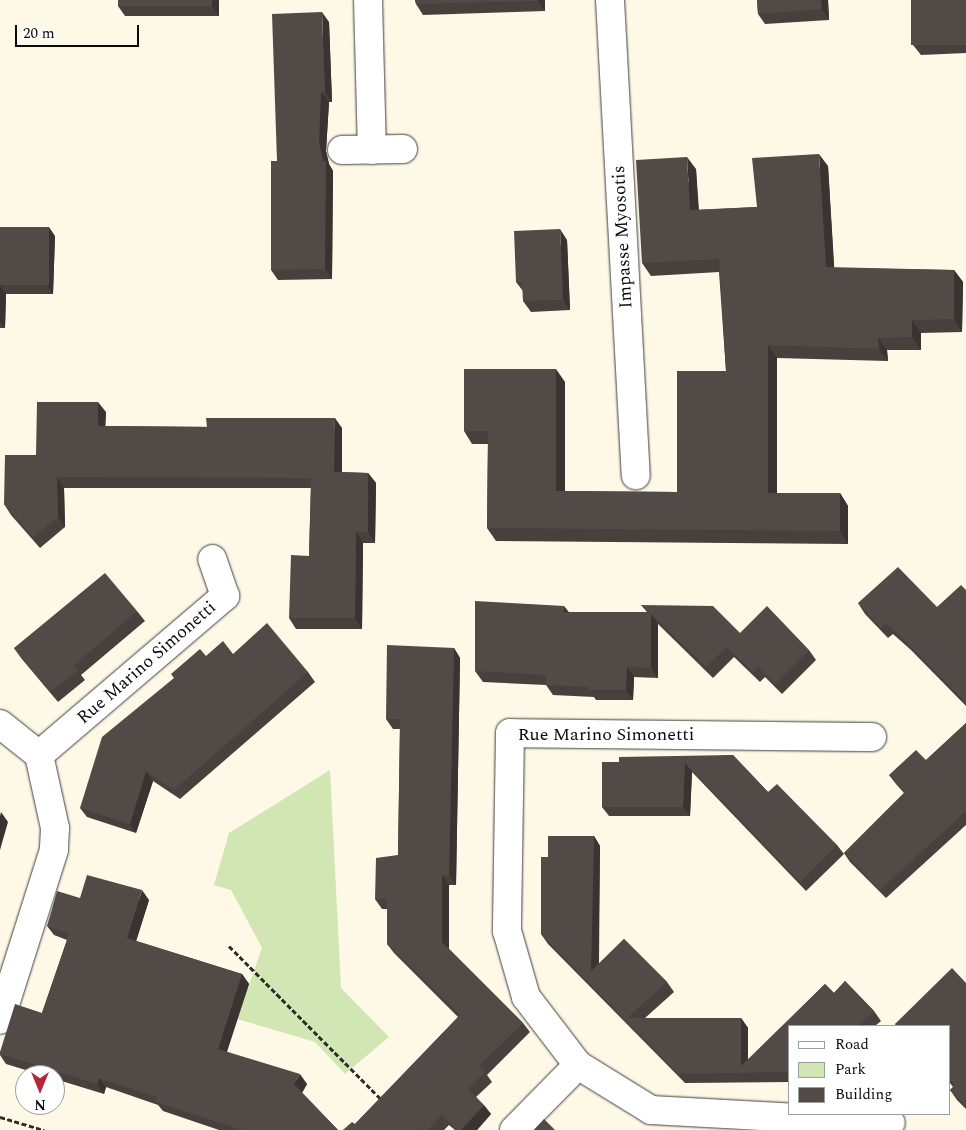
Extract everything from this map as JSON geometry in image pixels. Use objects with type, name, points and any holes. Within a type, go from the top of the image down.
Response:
[{"type":"street","points":[[368,0],[372,150]]},
{"type":"street","name":"Impasse Myosotis","points":[[610,0],[636,475]]},
{"type":"street","points":[[342,150],[403,149]]},
{"type":"street","name":"Rue Marino Simonetti","points":[[39,755],[225,596],[212,559]]},
{"type":"street","points":[[0,724],[39,755],[55,828],[54,850],[0,1020]]},
{"type":"street","name":"Rue Marino Simonetti","points":[[872,737],[510,733],[507,931],[526,997],[578,1065],[651,1110],[891,1123]]},
{"type":"street","points":[[514,1130],[578,1065]]},
{"type":"path","points":[[229,946],[386,1103]]},
{"type":"path","points":[[0,1117],[44,1130]]},
{"type":"green space","points":[[330,770],[341,988],[389,1037],[345,1074],[315,1042],[237,1019],[262,948],[231,890],[214,885],[229,833]]},
{"type":"building","points":[[118,0],[212,0],[212,6],[118,6]]},
{"type":"building","points":[[415,0],[538,0],[538,1],[416,4]]},
{"type":"building","points":[[757,0],[821,0],[822,9],[758,14]]},
{"type":"building","points":[[911,0],[966,0],[966,45],[911,45]]},
{"type":"building","points":[[322,12],[325,92],[321,92],[319,141],[323,161],[326,161],[325,269],[271,270],[271,161],[277,161],[272,14]]},
{"type":"building","points":[[819,154],[826,267],[954,270],[954,319],[912,320],[912,337],[878,338],[879,349],[768,345],[768,493],[840,493],[840,531],[487,528],[488,431],[464,431],[464,369],[556,369],[556,491],[677,492],[677,371],[726,371],[719,259],[642,263],[636,160],[687,157],[690,210],[757,207],[752,158]]},
{"type":"building","points":[[0,227],[49,227],[49,285],[0,285]]},
{"type":"building","points":[[560,229],[563,300],[523,301],[522,282],[516,282],[514,231]]},
{"type":"building","points":[[37,402],[98,402],[98,426],[207,427],[206,418],[335,418],[334,472],[368,473],[368,532],[356,532],[355,618],[289,618],[291,555],[309,556],[311,478],[57,477],[58,517],[33,537],[4,504],[5,455],[36,455]]},
{"type":"building","points":[[898,567],[937,607],[961,585],[966,590],[966,703],[904,640],[886,624],[881,628],[858,603]]},
{"type":"building","points":[[105,573],[137,611],[73,666],[78,670],[50,692],[14,648]]},
{"type":"building","points":[[475,601],[564,606],[564,612],[649,612],[641,605],[713,606],[740,633],[767,606],[809,650],[775,684],[758,667],[753,672],[727,647],[706,667],[651,614],[651,668],[627,667],[626,690],[589,690],[589,687],[546,685],[546,675],[475,671]]},
{"type":"building","points":[[267,623],[308,672],[174,790],[146,771],[130,824],[80,808],[102,737],[174,678],[171,674],[200,649],[206,656],[223,641],[233,654]]},
{"type":"building","points":[[387,645],[454,648],[449,875],[442,875],[442,942],[523,1023],[479,1066],[485,1072],[468,1089],[484,1105],[461,1130],[457,1130],[442,1115],[428,1130],[420,1130],[418,1128],[416,1130],[343,1130],[352,1122],[355,1124],[460,1015],[387,944],[387,899],[375,899],[376,858],[398,855],[400,719],[386,719]]},
{"type":"building","points":[[966,723],[966,811],[880,890],[844,853],[905,792],[889,775],[916,750],[926,760]]},
{"type":"building","points":[[733,755],[768,792],[777,784],[837,845],[800,882],[685,763],[683,807],[602,807],[602,762],[619,762],[619,757]]},
{"type":"building","points":[[548,836],[594,836],[591,971],[624,939],[667,982],[627,1018],[741,1018],[741,1066],[825,984],[834,993],[845,981],[874,1011],[859,1025],[788,1025],[788,1072],[678,1074],[541,934],[541,857],[548,857]]},
{"type":"building","points":[[87,875],[142,890],[127,938],[242,974],[218,1049],[300,1074],[294,1084],[338,1130],[242,1130],[156,1102],[157,1097],[99,1078],[97,1084],[65,1074],[65,1065],[36,1065],[0,1054],[15,1004],[42,1013],[69,934],[47,926],[57,891],[80,898]]},
{"type":"building","points":[[952,968],[966,983],[966,1106],[951,1091],[955,1085],[951,1081],[951,1025],[895,1024]]},
{"type":"building","points":[[544,1119],[555,1130],[534,1130]]}]
